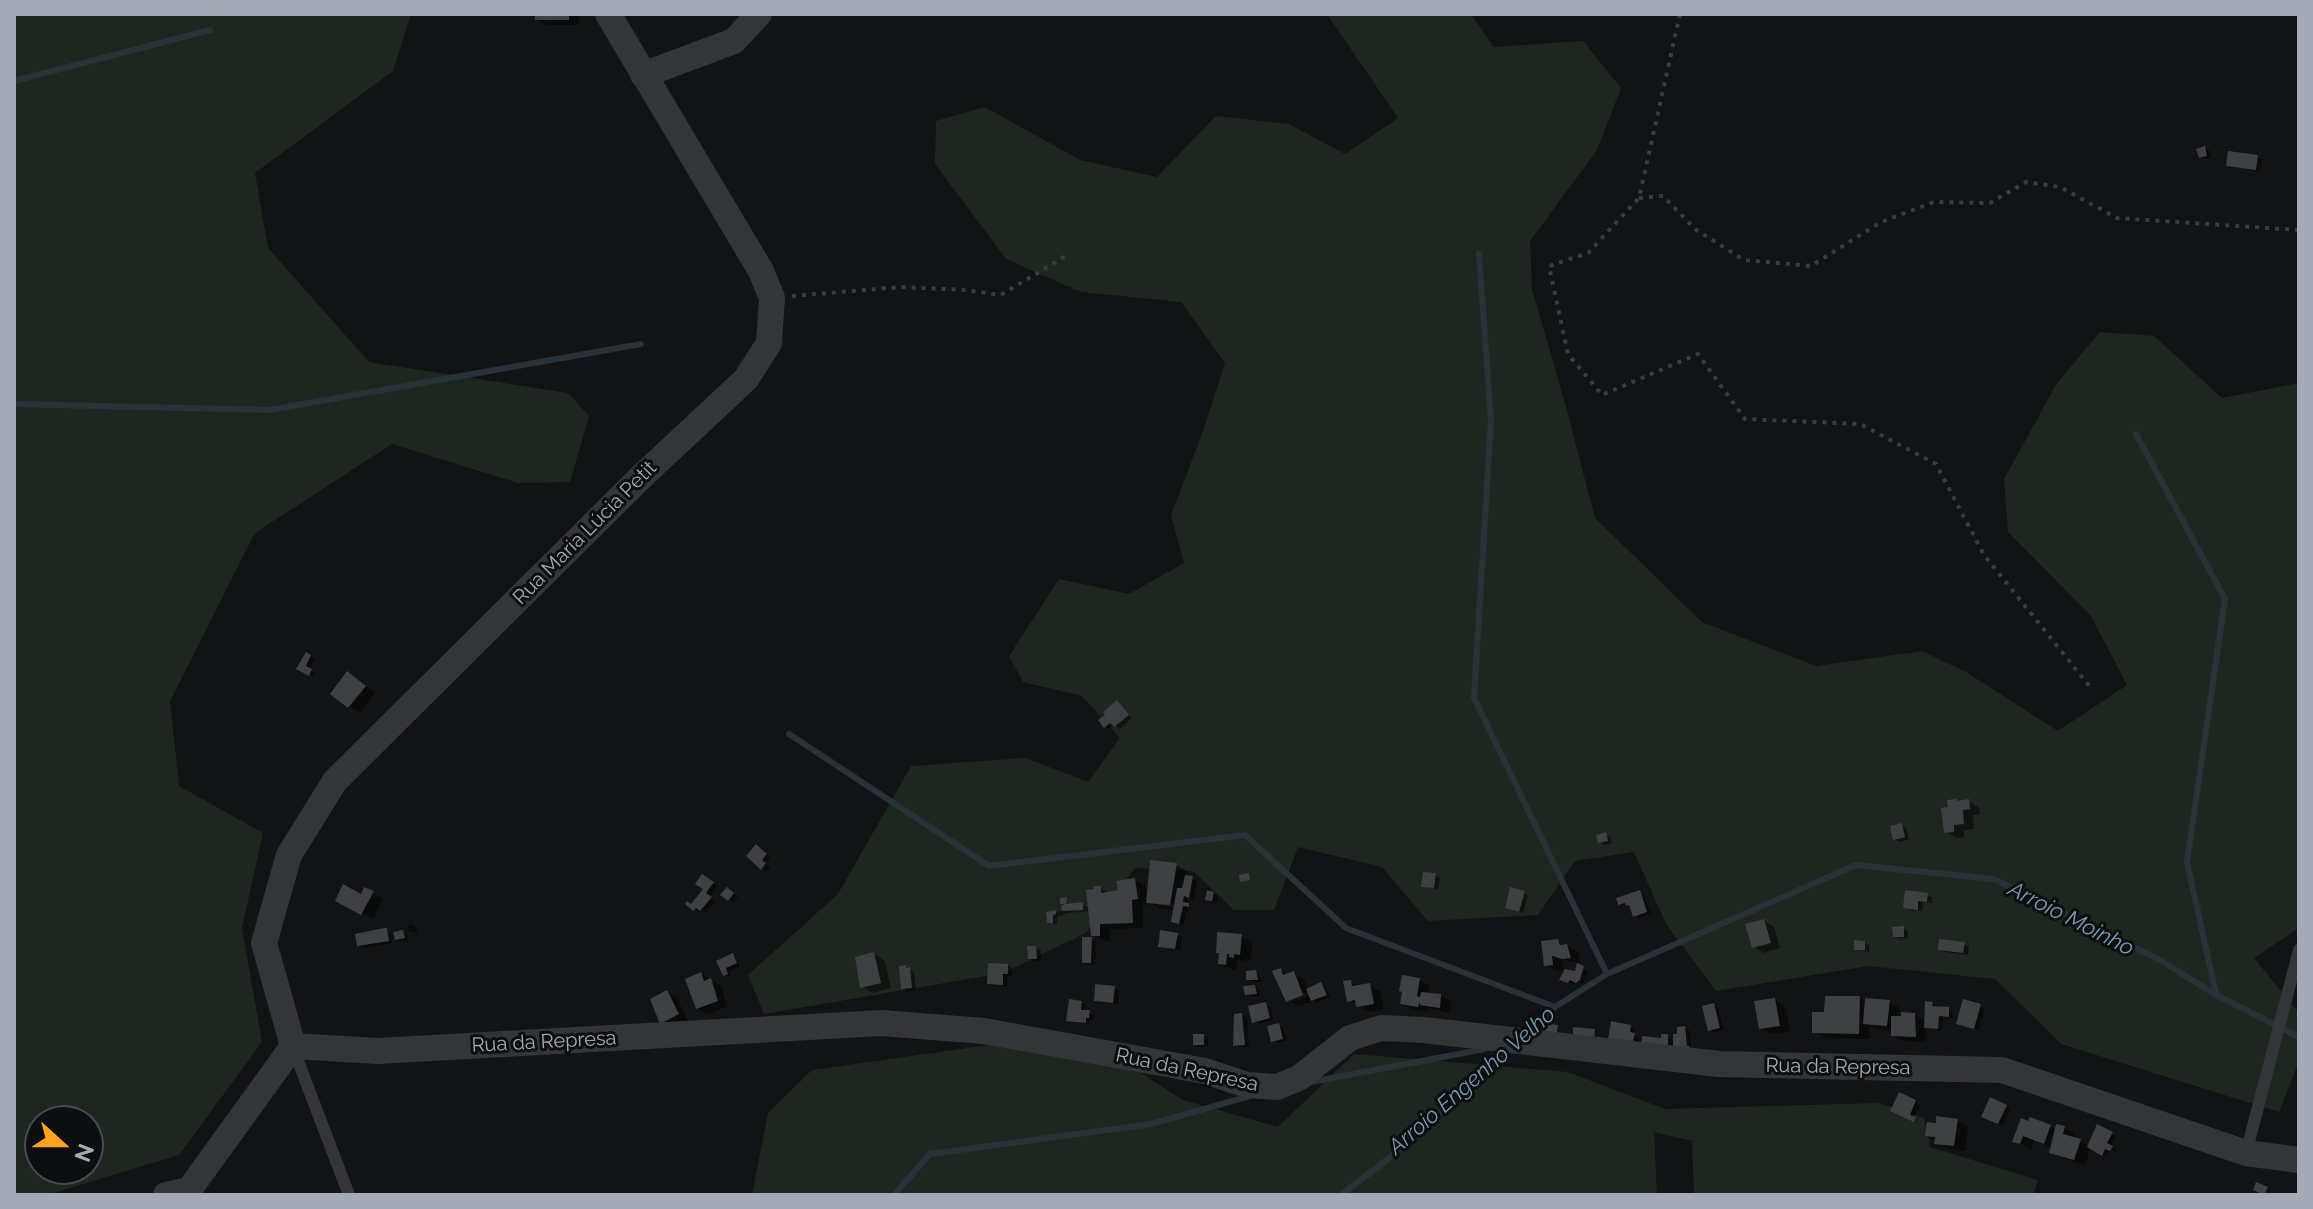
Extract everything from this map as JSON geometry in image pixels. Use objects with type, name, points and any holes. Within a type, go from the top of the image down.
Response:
[{"type":"street","name":"Rua Maria Lúcia Petit","points":[[293,1046],[264,943],[289,855],[335,781],[639,479],[746,379],[769,343],[772,298],[761,271],[608,14]]},
{"type":"street","points":[[643,75],[734,41],[759,14]]},
{"type":"street","name":"Rua da Represa","points":[[293,1046],[378,1051],[881,1023],[984,1031],[1205,1071],[1247,1085],[1277,1087],[1299,1078],[1350,1038],[1381,1028],[1424,1030],[1719,1064],[2002,1070],[2246,1153],[2299,1160]]},
{"type":"street","points":[[166,1195],[189,1190],[293,1046]]},
{"type":"lane","points":[[2246,1153],[2299,950]]},
{"type":"lane","points":[[293,1046],[349,1195]]},
{"type":"path","points":[[1680,14],[1639,198],[1588,253],[1549,266],[1568,354],[1602,395],[1698,354],[1745,419],[1860,424],[1936,464],[1984,555],[2091,688]]},
{"type":"path","points":[[1639,198],[1663,196],[1695,229],[1744,260],[1811,266],[1881,222],[1934,202],[1990,203],[2026,182],[2060,187],[2117,218],[2299,230]]},
{"type":"path","points":[[772,298],[901,287],[1001,295],[1069,254]]},
{"type":"shaded area","points":[[14,14],[411,14],[393,71],[255,173],[268,248],[369,362],[568,393],[589,416],[570,482],[518,483],[392,444],[255,533],[170,701],[179,786],[263,833],[242,928],[262,1042],[179,1155],[104,1178],[104,1105],[24,1105],[24,1185],[80,1185],[47,1195],[14,1195]]},
{"type":"shaded area","points":[[1327,14],[1471,14],[1494,47],[1583,41],[1621,88],[1597,150],[1530,241],[1532,289],[1595,518],[1702,622],[1816,666],[1922,651],[1966,672],[2058,731],[2127,685],[2091,616],[2008,532],[2004,479],[2057,383],[2100,332],[2154,336],[2222,398],[2299,383],[2299,928],[2254,958],[2299,1013],[2299,1061],[2279,1112],[2061,1044],[1995,979],[1868,966],[1716,991],[1666,924],[1634,852],[1575,861],[1538,915],[1428,921],[1382,867],[1298,847],[1274,910],[1234,910],[1193,871],[1135,868],[1086,933],[1003,973],[764,1014],[748,975],[838,894],[911,766],[1026,758],[1088,782],[1120,738],[1082,696],[1023,682],[1009,656],[1059,579],[1129,594],[1184,563],[1171,515],[1225,363],[1181,302],[1081,292],[1006,259],[935,164],[936,121],[985,107],[1080,160],[1157,177],[1216,116],[1289,124],[1345,154],[1398,118]]},
{"type":"shaded area","points":[[1003,1043],[1113,1055],[1183,1100],[1278,1127],[1354,1054],[1568,1072],[1665,1109],[1878,1103],[1924,1118],[1930,1147],[2038,1180],[2033,1195],[1694,1195],[1692,1141],[1654,1132],[1657,1195],[752,1195],[768,1113],[812,1070]]},
{"type":"building","points":[[535,14],[569,14],[569,20],[535,20]]},
{"type":"building","points":[[2205,146],[2207,156],[2199,158],[2196,149]]},
{"type":"building","points":[[2228,151],[2258,155],[2256,170],[2226,166]]},
{"type":"building","points":[[306,652],[311,655],[306,666],[312,669],[309,676],[296,669]]},
{"type":"building","points":[[347,671],[366,686],[348,708],[330,694]]},
{"type":"building","points":[[1117,700],[1129,715],[1114,727],[1110,723],[1104,728],[1098,720]]},
{"type":"building","points":[[1969,799],[1970,809],[1963,810],[1964,824],[1954,825],[1954,832],[1944,833],[1941,808],[1948,807],[1947,800]]},
{"type":"building","points":[[1902,823],[1905,837],[1893,840],[1890,826]]},
{"type":"building","points":[[1606,832],[1608,841],[1598,843],[1596,835]]},
{"type":"building","points":[[756,844],[767,854],[762,860],[766,863],[761,870],[746,856]]},
{"type":"building","points":[[1150,860],[1177,863],[1170,905],[1146,903]]},
{"type":"building","points":[[1423,872],[1436,873],[1434,888],[1421,887]]},
{"type":"building","points":[[1249,873],[1250,880],[1240,882],[1239,875]]},
{"type":"building","points":[[702,874],[714,882],[706,893],[712,897],[700,911],[696,908],[693,911],[685,904],[687,901],[691,904],[703,889],[695,884]]},
{"type":"building","points":[[1185,875],[1193,876],[1189,898],[1184,896],[1183,902],[1189,903],[1189,907],[1183,906],[1179,924],[1171,922],[1177,888],[1182,888]]},
{"type":"building","points":[[1135,878],[1138,899],[1132,900],[1133,923],[1100,924],[1100,936],[1091,936],[1086,890],[1101,886],[1101,893],[1118,890],[1116,881]]},
{"type":"building","points":[[343,884],[361,894],[364,887],[374,891],[361,915],[335,901]]},
{"type":"building","points":[[727,887],[734,893],[728,901],[720,895]]},
{"type":"building","points":[[1510,887],[1525,891],[1519,912],[1505,908]]},
{"type":"building","points":[[1207,890],[1214,892],[1212,901],[1205,900]]},
{"type":"building","points":[[1640,890],[1647,912],[1633,917],[1629,905],[1618,905],[1616,898]]},
{"type":"building","points":[[1905,890],[1928,893],[1927,902],[1918,901],[1918,910],[1903,908]]},
{"type":"building","points":[[1067,897],[1066,904],[1083,902],[1083,910],[1062,911],[1061,906],[1065,904],[1060,904],[1060,898]]},
{"type":"building","points":[[1056,910],[1053,923],[1047,923],[1046,912]]},
{"type":"building","points":[[1764,919],[1771,943],[1752,948],[1745,924]]},
{"type":"building","points":[[1904,926],[1904,937],[1893,937],[1892,927]]},
{"type":"building","points":[[387,928],[389,941],[357,946],[355,934]]},
{"type":"building","points":[[403,930],[405,938],[395,940],[393,932]]},
{"type":"building","points":[[1160,930],[1178,933],[1175,949],[1158,947]]},
{"type":"building","points":[[1217,932],[1242,934],[1240,955],[1234,954],[1234,958],[1227,954],[1226,965],[1218,964]]},
{"type":"building","points":[[1082,937],[1092,937],[1091,963],[1082,963]]},
{"type":"building","points":[[1558,939],[1560,945],[1567,944],[1571,958],[1552,956],[1553,965],[1544,966],[1541,941]]},
{"type":"building","points":[[1939,939],[1965,942],[1963,953],[1938,950]]},
{"type":"building","points":[[1854,940],[1865,941],[1865,950],[1854,950]]},
{"type":"building","points":[[1027,946],[1036,946],[1037,959],[1028,959]]},
{"type":"building","points":[[874,952],[881,983],[860,988],[855,957]]},
{"type":"building","points":[[733,953],[737,963],[726,968],[728,974],[723,976],[716,961]]},
{"type":"building","points":[[988,963],[1008,964],[1008,974],[1003,974],[1003,985],[987,984]]},
{"type":"building","points":[[1577,963],[1584,966],[1580,980],[1576,983],[1570,980],[1568,983],[1559,980],[1565,969],[1575,971]]},
{"type":"building","points":[[906,965],[906,968],[910,967],[912,988],[901,989],[899,966]]},
{"type":"building","points":[[1281,968],[1283,975],[1294,971],[1303,995],[1286,1002],[1272,971]]},
{"type":"building","points":[[1256,970],[1258,980],[1246,980],[1246,971]]},
{"type":"building","points":[[701,972],[704,981],[711,978],[718,1001],[696,1009],[685,979]]},
{"type":"building","points":[[1402,975],[1420,978],[1417,996],[1420,997],[1421,992],[1441,994],[1440,1008],[1420,1005],[1420,1002],[1418,1007],[1400,1004]]},
{"type":"building","points":[[1351,980],[1352,986],[1370,983],[1374,1004],[1356,1007],[1355,1000],[1347,1002],[1343,981]]},
{"type":"building","points":[[1321,982],[1327,995],[1311,1001],[1306,989]]},
{"type":"building","points":[[1095,984],[1115,986],[1113,1003],[1094,1001]]},
{"type":"building","points":[[1255,985],[1257,994],[1245,995],[1243,986]]},
{"type":"building","points":[[667,990],[679,1014],[660,1024],[650,999]]},
{"type":"building","points":[[1825,996],[1860,996],[1859,1034],[1812,1033],[1812,1012],[1824,1012]]},
{"type":"building","points":[[1775,998],[1780,1026],[1759,1029],[1754,1001]]},
{"type":"building","points":[[1865,998],[1890,1000],[1887,1026],[1863,1024]]},
{"type":"building","points":[[1069,999],[1082,1001],[1081,1010],[1090,1010],[1086,1023],[1066,1021]]},
{"type":"building","points":[[1963,999],[1981,1004],[1974,1029],[1956,1024]]},
{"type":"building","points":[[1925,1001],[1933,1002],[1932,1006],[1949,1007],[1949,1017],[1939,1016],[1938,1029],[1924,1028]]},
{"type":"building","points":[[1266,1002],[1270,1018],[1252,1023],[1248,1006]]},
{"type":"building","points":[[1714,1003],[1720,1028],[1708,1031],[1702,1006]]},
{"type":"building","points":[[1901,1012],[1915,1013],[1916,1037],[1891,1036],[1891,1016],[1901,1016]]},
{"type":"building","points":[[1242,1013],[1245,1045],[1233,1046],[1234,1014]]},
{"type":"building","points":[[1611,1021],[1631,1025],[1630,1032],[1635,1033],[1633,1042],[1608,1039]]},
{"type":"building","points":[[1279,1023],[1283,1039],[1271,1042],[1267,1026]]},
{"type":"building","points":[[1545,1023],[1558,1025],[1556,1037],[1543,1036]]},
{"type":"building","points":[[1685,1026],[1690,1052],[1673,1053],[1673,1034],[1677,1034],[1677,1027]]},
{"type":"building","points":[[1573,1027],[1595,1029],[1594,1039],[1573,1038]]},
{"type":"building","points":[[1193,1034],[1204,1034],[1204,1045],[1193,1045]]},
{"type":"building","points":[[1661,1034],[1668,1034],[1668,1049],[1641,1047],[1642,1036],[1661,1038]]},
{"type":"building","points":[[1899,1092],[1916,1100],[1910,1115],[1916,1117],[1914,1122],[1890,1111]]},
{"type":"building","points":[[1990,1097],[2007,1105],[1998,1124],[1981,1117]]},
{"type":"building","points":[[1936,1116],[1958,1119],[1954,1146],[1934,1144],[1935,1137],[1925,1136],[1927,1122],[1936,1123]]},
{"type":"building","points":[[2030,1117],[2051,1125],[2044,1144],[2023,1136],[2020,1144],[2012,1142],[2021,1118],[2028,1121]]},
{"type":"building","points":[[2056,1124],[2065,1126],[2063,1134],[2081,1139],[2074,1160],[2049,1153]]},
{"type":"building","points":[[2097,1124],[2113,1132],[2107,1143],[2113,1146],[2110,1151],[2105,1149],[2102,1156],[2087,1147]]},
{"type":"building","points":[[2256,1182],[2268,1187],[2264,1195],[2253,1190]]},
{"type":"waterway","points":[[14,81],[210,30]]},
{"type":"waterway","points":[[1479,254],[1491,420],[1474,698],[1607,974]]},
{"type":"waterway","points":[[14,404],[270,410],[641,344]]},
{"type":"waterway","points":[[2136,434],[2225,599],[2187,862],[2216,994]]},
{"type":"waterway","points":[[789,734],[989,866],[1245,835],[1346,928],[1555,1007]]},
{"type":"waterway","name":"Arroio Moinho","points":[[1525,1035],[1555,1007],[1607,974],[1856,865],[1994,879],[2160,960],[2216,995],[2299,1037]]},
{"type":"waterway","name":"Arroio Engenho Velho","points":[[1341,1195],[1388,1159],[1510,1048]]},
{"type":"waterway","points":[[1311,1082],[1485,1049]]},
{"type":"waterway","points":[[894,1195],[930,1154],[1151,1124],[1250,1096]]}]
